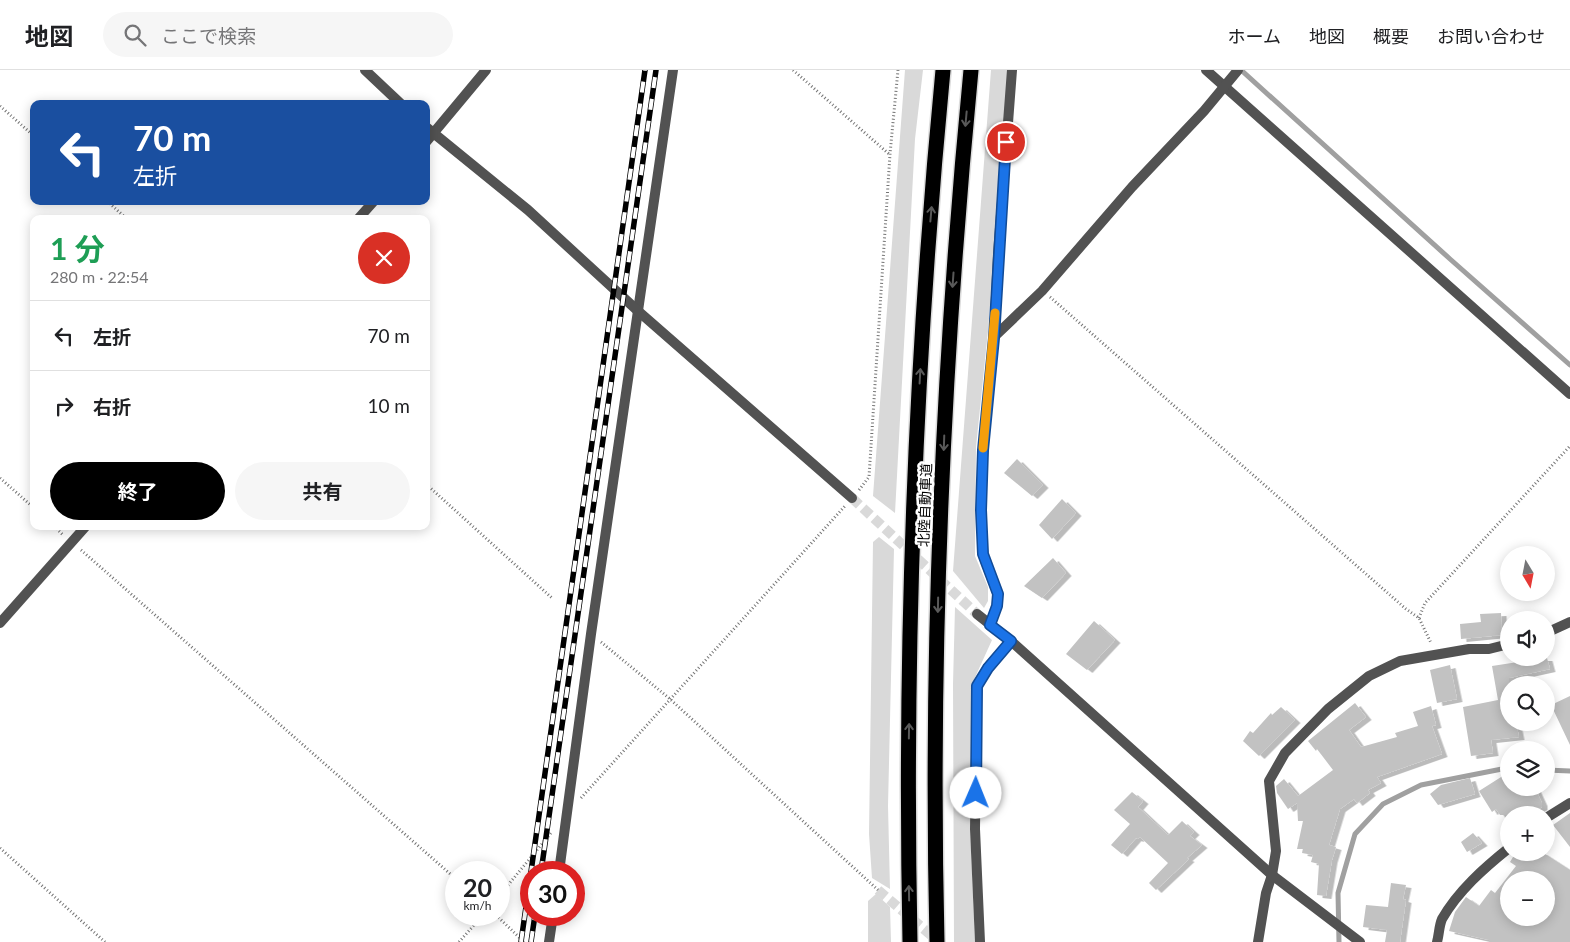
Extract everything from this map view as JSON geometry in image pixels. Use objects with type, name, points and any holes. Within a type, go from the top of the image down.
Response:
[{"type":"highway","name":"北陸自動車道","points":[[910,942],[909,741],[911,573],[926,271],[943,70]]},
{"type":"highway","name":"北陸自動車道","points":[[937,942],[935,751],[944,416],[954,260],[971,70]]},
{"type":"street","points":[[364,70],[397,100]]},
{"type":"street","points":[[486,70],[430,131],[528,210],[638,311],[852,498]]},
{"type":"street","points":[[561,861],[591,634],[673,70]]},
{"type":"street","points":[[990,625],[997,606],[998,594],[983,554],[981,510],[983,450],[994,338],[998,254],[1012,70]]},
{"type":"street","points":[[1206,70],[1570,394]]},
{"type":"street","points":[[994,338],[1042,291],[1132,187],[1238,70]]},
{"type":"street","points":[[362,215],[370,205]]},
{"type":"street","points":[[0,624],[83,530]]},
{"type":"street","points":[[977,614],[1011,641],[1272,875],[1360,942]]},
{"type":"street","points":[[1555,629],[1570,622]]},
{"type":"street","points":[[980,942],[975,829],[977,686],[988,668],[1011,641]]},
{"type":"street","points":[[1258,942],[1266,893],[1272,875],[1276,851],[1269,781],[1286,753],[1328,709],[1369,676],[1400,661],[1469,649],[1489,649],[1500,646]]},
{"type":"street","points":[[1555,812],[1570,803]]},
{"type":"street","points":[[1437,942],[1441,921],[1482,870],[1500,855]]},
{"type":"street","points":[[549,942],[551,926]]},
{"type":"path","points":[[792,70],[890,154]]},
{"type":"path","points":[[510,883],[568,813],[869,477],[890,154],[898,70]]},
{"type":"path","points":[[0,106],[30,132]]},
{"type":"path","points":[[111,205],[123,215]]},
{"type":"path","points":[[1042,291],[1406,610],[1419,618],[1437,654]]},
{"type":"path","points":[[1419,618],[1425,603],[1570,446]]},
{"type":"path","points":[[0,478],[30,504]]},
{"type":"path","points":[[430,488],[552,598]]},
{"type":"path","points":[[72,543],[445,869]]},
{"type":"path","points":[[591,634],[670,699],[878,890]]},
{"type":"path","points":[[0,848],[105,942]]},
{"type":"path","points":[[458,942],[473,926]]},
{"type":"path","points":[[507,926],[524,942]]},
{"type":"shaded area","points":[[905,70],[923,70],[915,139],[895,513],[873,496]]},
{"type":"shaded area","points":[[991,70],[1008,70],[988,331],[976,447],[975,556],[988,587],[988,601],[984,608],[953,571]]},
{"type":"shaded area","points":[[879,537],[894,549],[888,806],[890,889],[872,878],[869,834],[873,542]]},
{"type":"shaded area","points":[[955,607],[992,640],[972,684],[974,704],[970,828],[975,942],[954,942],[953,684]]},
{"type":"shaded area","points":[[876,894],[890,907],[891,942],[868,942],[868,901]]},
{"type":"building","points":[[1017,459],[1043,485],[1032,496],[1004,473]]},
{"type":"building","points":[[1062,499],[1076,513],[1052,539],[1039,525]]},
{"type":"building","points":[[1053,558],[1066,573],[1042,598],[1024,586]]},
{"type":"building","points":[[1500,613],[1500,635],[1461,639],[1460,624],[1481,622],[1480,614]]},
{"type":"building","points":[[1094,621],[1115,640],[1087,670],[1066,654]]},
{"type":"building","points":[[1450,665],[1457,699],[1437,703],[1430,670]]},
{"type":"building","points":[[1492,666],[1549,666],[1550,669],[1518,676],[1500,676],[1500,731],[1518,731],[1519,737],[1491,740],[1493,753],[1471,756],[1463,707],[1498,700]]},
{"type":"building","points":[[1570,696],[1570,745],[1555,713],[1555,703]]},
{"type":"building","points":[[1355,703],[1366,717],[1349,730],[1361,747],[1397,737],[1395,733],[1418,726],[1413,712],[1431,706],[1436,725],[1432,726],[1442,754],[1377,777],[1381,783],[1368,790],[1370,793],[1357,803],[1354,799],[1340,809],[1329,845],[1336,847],[1326,896],[1317,895],[1319,864],[1311,862],[1313,855],[1302,853],[1303,849],[1297,849],[1303,821],[1298,821],[1297,803],[1288,809],[1277,793],[1276,786],[1284,779],[1298,796],[1333,770],[1317,749],[1316,751],[1308,741]]},
{"type":"building","points":[[1281,707],[1295,720],[1259,756],[1243,741],[1250,731],[1253,733],[1271,713],[1272,715]]},
{"type":"building","points":[[1470,778],[1475,794],[1438,805],[1430,794],[1441,785]]},
{"type":"building","points":[[1500,778],[1500,796],[1539,796],[1542,806],[1500,806],[1500,815],[1496,809],[1492,812],[1479,791]]},
{"type":"building","points":[[1132,792],[1143,801],[1138,807],[1168,835],[1182,821],[1194,832],[1190,836],[1202,845],[1156,890],[1149,883],[1168,863],[1140,837],[1136,838],[1122,854],[1111,845],[1130,824],[1114,810]]},
{"type":"building","points":[[1570,813],[1570,847],[1555,828],[1555,824]]},
{"type":"building","points":[[1473,833],[1482,843],[1467,852],[1461,842]]},
{"type":"building","points":[[1555,860],[1570,870],[1570,942],[1489,942],[1489,940],[1449,931],[1455,912],[1466,897],[1479,906],[1491,890],[1495,893],[1500,887],[1500,926],[1555,926],[1555,871],[1512,871],[1516,866],[1511,861]]},
{"type":"building","points":[[1391,883],[1406,885],[1403,899],[1406,900],[1400,942],[1385,942],[1387,930],[1363,927],[1366,905],[1388,907]]},
{"type":"waterway","points":[[1241,70],[1570,365]]},
{"type":"waterway","points":[[1339,942],[1338,893],[1355,834],[1383,804],[1421,785],[1500,769]]},
{"type":"waterway","points":[[1555,770],[1570,771]]},
{"type":"tunnel","points":[[852,498],[977,614]]},
{"type":"tunnel","points":[[878,890],[938,941]]},
{"type":"railway","points":[[521,942],[645,70]]},
{"type":"railway","points":[[543,861],[656,70]]},
{"type":"railway","points":[[531,942],[533,926]]},
{"type":"slow traffic","points":[[983,448],[995,313]]},
{"type":"route","points":[[976,793],[977,686],[988,668],[1011,641],[990,625],[997,606],[998,594],[983,554],[981,510],[983,450],[994,338],[1006,142]]}]
